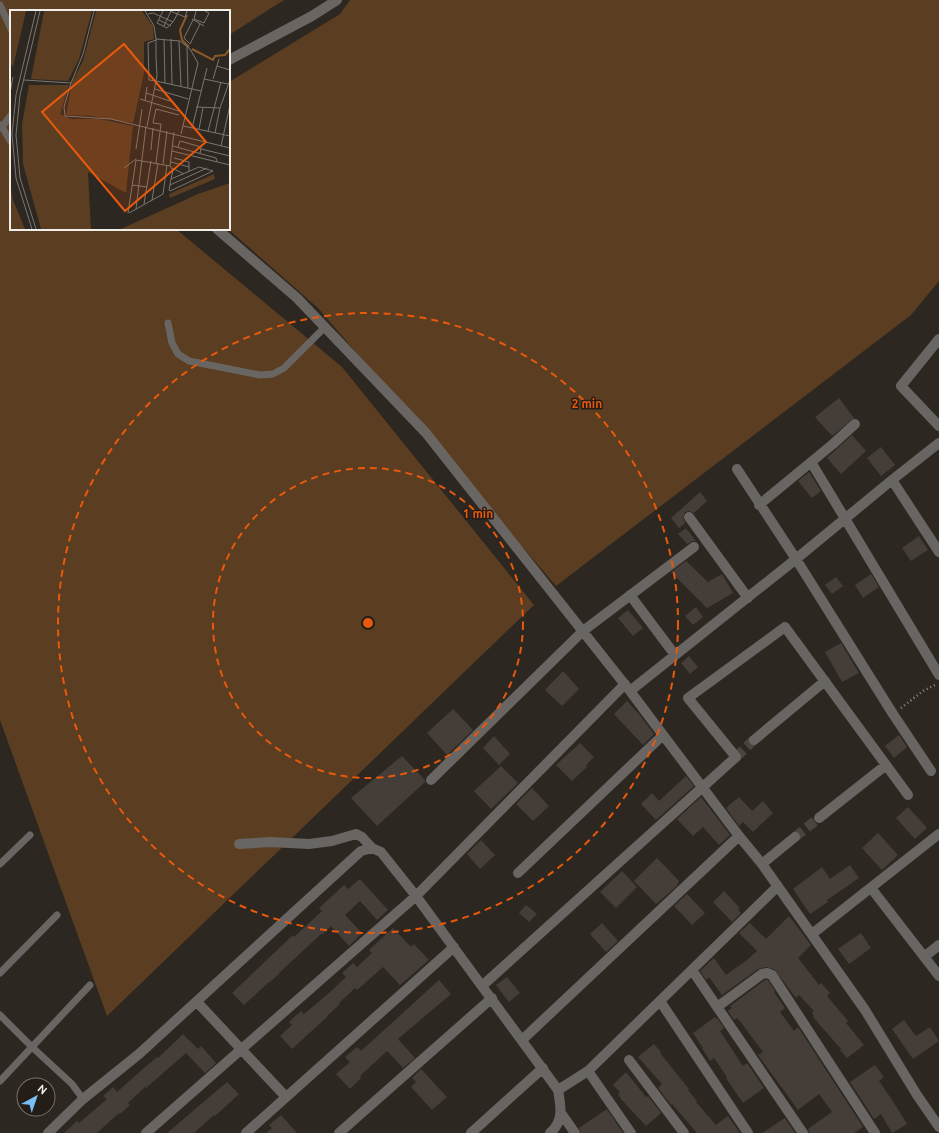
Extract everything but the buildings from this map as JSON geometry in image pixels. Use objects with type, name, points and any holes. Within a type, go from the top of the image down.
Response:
[{"type":"street","points":[[230,59],[312,16],[337,0]]},
{"type":"street","points":[[219,230],[297,298],[426,433],[628,687],[663,736],[762,864],[865,1010],[917,1095],[939,1127]]},
{"type":"street","points":[[939,339],[901,386],[939,426]]},
{"type":"street","points":[[759,505],[812,462],[855,424]]},
{"type":"street","points":[[146,1133],[416,896],[628,687],[675,655],[748,598],[939,443]]},
{"type":"street","points":[[812,462],[939,676]]},
{"type":"street","points":[[737,469],[931,771]]},
{"type":"street","points":[[892,480],[939,552]]},
{"type":"street","points":[[689,517],[748,598]]},
{"type":"street","points":[[431,780],[583,631],[694,547]]},
{"type":"street","points":[[630,595],[675,655]]},
{"type":"street","points":[[482,986],[736,757],[688,698],[785,627],[908,795]]},
{"type":"street","points":[[754,740],[825,681]]},
{"type":"street","points":[[518,873],[663,736]]},
{"type":"street","points":[[819,818],[886,765]]},
{"type":"street","points":[[239,844],[270,842],[310,844],[332,841],[356,834],[362,837],[372,848],[381,852],[416,896],[492,998],[558,1090],[561,1113],[558,1124],[550,1133]]},
{"type":"street","points":[[812,934],[939,834]]},
{"type":"street","points":[[522,1040],[739,836]]},
{"type":"street","points":[[762,864],[795,837]]},
{"type":"street","points":[[48,1133],[83,1099],[139,1054],[197,1002],[361,851],[372,848]]},
{"type":"street","points":[[558,1090],[588,1071],[778,886]]},
{"type":"street","points":[[871,888],[939,976]]},
{"type":"street","points":[[924,957],[939,945]]},
{"type":"street","points":[[246,1133],[454,947]]},
{"type":"street","points":[[692,970],[803,1133]]},
{"type":"street","points":[[717,1007],[762,974],[767,973],[772,975],[875,1133]]},
{"type":"street","points":[[339,1133],[492,998]]},
{"type":"street","points":[[660,1001],[748,1133]]},
{"type":"street","points":[[197,1002],[286,1097]]},
{"type":"street","points":[[629,1060],[684,1133]]},
{"type":"street","points":[[471,1133],[543,1068]]},
{"type":"street","points":[[588,1071],[631,1133]]},
{"type":"street","points":[[561,1113],[574,1133]]},
{"type":"lane","points":[[0,5],[10,27]]},
{"type":"lane","points":[[10,116],[1,126],[10,140]]},
{"type":"lane","points":[[168,323],[172,343],[178,354],[189,361],[260,375],[273,374],[284,368],[325,327]]},
{"type":"lane","points":[[0,864],[30,835]]},
{"type":"lane","points":[[0,973],[57,915]]},
{"type":"lane","points":[[0,1081],[90,985]]},
{"type":"lane","points":[[0,1015],[32,1048],[72,1084],[83,1099]]},
{"type":"path","points":[[893,714],[923,691],[935,686],[939,680]]},
{"type":"shaded area","points":[[0,0],[284,0],[230,34],[230,10],[10,10],[10,230],[177,230],[342,367],[534,605],[107,1016],[0,720]]},
{"type":"shaded area","points":[[350,0],[939,0],[939,281],[911,315],[556,586],[318,308],[229,230],[230,81],[340,14]]},
{"type":"tunnel","points":[[736,757],[754,740]]},
{"type":"tunnel","points":[[795,837],[819,818]]}]
